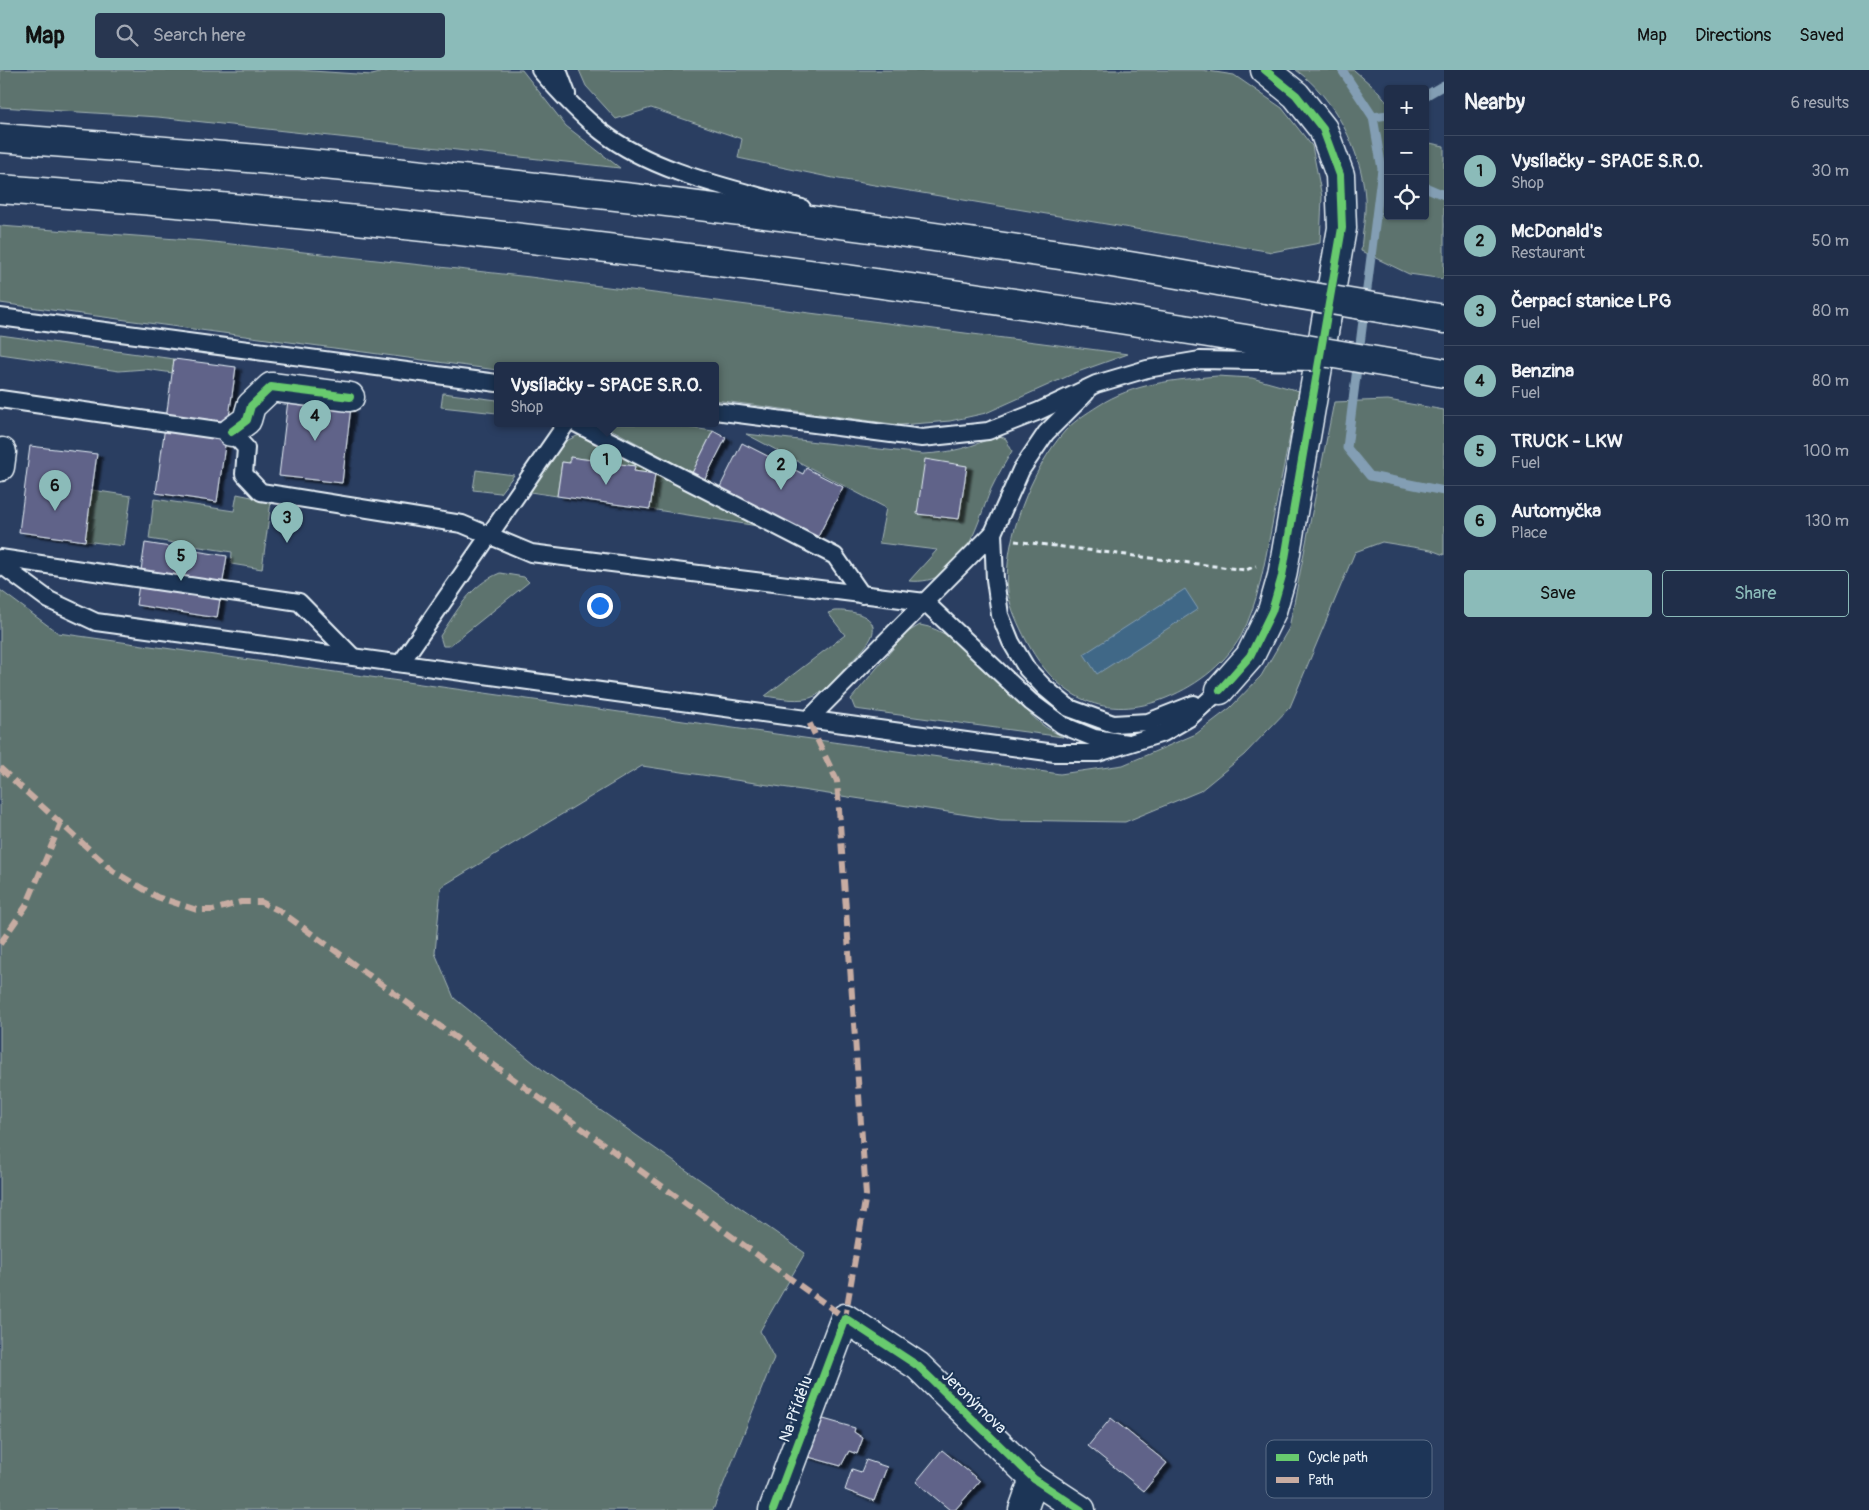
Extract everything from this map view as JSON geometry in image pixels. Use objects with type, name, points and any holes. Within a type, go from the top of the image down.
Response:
[{"type":"main road","points":[[1220,690],[1250,656],[1272,611],[1282,576],[1342,228],[1340,175],[1323,129],[1296,95],[1265,70]]},
{"type":"main road","points":[[0,138],[397,173],[695,205],[1046,253],[1444,319]]},
{"type":"main road","points":[[0,189],[381,222],[680,257],[1033,305],[1256,351],[1394,364],[1444,373]]},
{"type":"main road","points":[[231,432],[247,420],[251,406],[271,387],[350,397]]},
{"type":"main road","name":"Jeronýmova","points":[[845,1318],[918,1366],[1034,1479],[1080,1510]]},
{"type":"main road","name":"Na Přídělu","points":[[773,1510],[845,1318]]},
{"type":"main road","points":[[1023,1510],[1034,1479]]},
{"type":"lane","points":[[540,70],[602,132],[628,149],[701,179],[875,230]]},
{"type":"lane","points":[[558,70],[567,93],[578,110]]},
{"type":"lane","points":[[0,317],[494,383]]},
{"type":"lane","points":[[719,413],[922,438],[988,430],[1039,411],[1096,384],[1147,369],[1256,351]]},
{"type":"lane","points":[[808,720],[993,533],[1021,470],[1046,433],[1096,384]]},
{"type":"lane","points":[[0,399],[231,432],[246,448],[244,474],[261,492],[462,524],[490,534],[531,553],[925,602],[1031,702],[1062,725],[1094,738],[1132,744]]},
{"type":"lane","points":[[401,663],[564,427]]},
{"type":"lane","points":[[583,427],[835,556],[862,595]]},
{"type":"lane","points":[[993,533],[995,579],[1000,615],[1011,642],[1027,669],[1069,708],[1114,724],[1148,722],[1184,710],[1220,690]]},
{"type":"lane","points":[[0,558],[299,602],[352,656]]},
{"type":"lane","points":[[0,564],[49,600],[96,622],[1056,753],[1098,753],[1132,744],[1162,733],[1189,718],[1220,690]]},
{"type":"path","points":[[1013,540],[1246,570],[1259,564]]},
{"type":"green space","points":[[0,70],[297,70],[372,75],[391,70],[522,70],[566,126],[620,168],[158,117],[0,107]]},
{"type":"green space","points":[[579,70],[1202,70],[1234,75],[1282,108],[1312,146],[1322,197],[1320,243],[1272,252],[833,178],[738,158],[742,139],[651,108],[616,119],[586,86]]},
{"type":"green space","points":[[1296,70],[1354,70],[1384,98],[1384,220],[1429,220],[1429,143],[1444,146],[1444,279],[1409,274],[1361,251],[1365,198],[1358,162],[1344,126],[1334,110],[1310,81]]},
{"type":"green space","points":[[0,226],[204,241],[530,277],[1128,354],[1075,373],[986,413],[950,421],[900,425],[719,401],[719,362],[494,362],[494,370],[0,303]]},
{"type":"green space","points":[[0,335],[174,359],[173,373],[145,369],[119,371],[0,354]]},
{"type":"green space","points":[[1217,376],[1252,378],[1299,391],[1263,570],[1247,624],[1234,647],[1216,667],[1196,683],[1173,695],[1139,706],[1118,708],[1099,705],[1081,698],[1065,689],[1037,659],[1026,640],[1009,598],[1007,572],[1010,551],[1022,507],[1031,485],[1041,465],[1065,431],[1076,421],[1111,398],[1140,387],[1170,381]]},
{"type":"green space","points":[[443,393],[494,400],[494,413],[441,407]]},
{"type":"green space","points":[[1388,400],[1444,410],[1444,555],[1431,550],[1382,542],[1355,552],[1290,707],[1244,755],[1200,791],[1125,822],[1001,820],[642,766],[441,887],[435,953],[454,998],[544,1071],[805,1253],[760,1331],[774,1358],[713,1510],[0,1510],[0,590],[58,633],[1060,774],[1123,765],[1196,734],[1230,708],[1261,676],[1289,628],[1334,402]]},
{"type":"green space","points":[[685,427],[713,431],[692,473],[609,428]]},
{"type":"green space","points":[[584,433],[764,527],[650,509],[634,471],[634,466],[570,457],[570,463],[562,462],[557,496],[530,492],[561,443]]},
{"type":"green space","points":[[746,434],[923,454],[961,449],[998,435],[1006,439],[1012,451],[991,489],[972,537],[954,565],[942,574],[927,580],[909,581],[937,550],[879,543],[886,508]]},
{"type":"green space","points":[[476,470],[514,475],[500,493],[473,490]]},
{"type":"green space","points":[[92,490],[131,496],[124,546],[85,541]]},
{"type":"green space","points":[[237,494],[271,501],[262,569],[231,564],[232,552],[149,539],[154,499],[234,511]]},
{"type":"green space","points":[[500,573],[524,577],[529,582],[449,646],[443,646],[440,636],[465,600],[480,584]]},
{"type":"green space","points":[[834,611],[856,613],[868,619],[872,624],[873,630],[871,638],[866,645],[833,682],[815,696],[797,700],[765,696],[845,635],[828,613]]},
{"type":"green space","points":[[920,625],[936,630],[968,651],[1040,723],[1063,737],[855,709],[851,699],[906,633]]},
{"type":"water","points":[[1185,589],[1198,609],[1097,674],[1084,654]]},
{"type":"building","points":[[174,359],[236,367],[217,502],[156,493]]},
{"type":"building","points":[[288,400],[351,407],[342,483],[279,476]]},
{"type":"building","points":[[713,431],[726,438],[705,479],[692,473]]},
{"type":"building","points":[[742,443],[803,474],[806,468],[843,487],[818,537],[719,489]]},
{"type":"building","points":[[30,446],[97,454],[85,541],[19,532]]},
{"type":"building","points":[[570,457],[635,466],[634,471],[655,474],[650,509],[557,496],[562,462],[570,463]]},
{"type":"building","points":[[925,459],[967,466],[959,519],[917,514]]},
{"type":"building","points":[[145,543],[227,556],[217,618],[136,605]]},
{"type":"building","points":[[820,1418],[855,1428],[854,1432],[863,1438],[857,1454],[849,1451],[841,1466],[805,1456]]},
{"type":"building","points":[[1111,1418],[1167,1463],[1144,1491],[1088,1446]]},
{"type":"building","points":[[942,1450],[980,1481],[955,1510],[950,1510],[916,1482]]},
{"type":"building","points":[[866,1460],[887,1467],[874,1501],[845,1490],[852,1469],[861,1472]]},
{"type":"waterway","points":[[1342,70],[1373,117],[1382,169],[1347,448],[1370,476],[1444,491]]},
{"type":"waterway","points":[[1429,94],[1444,85]]},
{"type":"waterway","points":[[1373,117],[1384,116]]},
{"type":"waterway","points":[[1429,189],[1444,195]]},
{"type":"marked path","points":[[0,768],[113,871],[157,897],[197,910],[213,910],[241,902],[261,902],[280,911],[845,1318],[866,1195],[837,781],[808,720]]},
{"type":"marked path","points":[[0,944],[26,906],[61,823]]},
{"type":"cycle path","points":[[1220,690],[1250,656],[1272,611],[1282,576],[1342,228],[1340,175],[1323,129],[1296,95],[1265,70]]},
{"type":"cycle path","points":[[231,432],[247,420],[251,406],[271,387],[350,397]]},
{"type":"cycle path","points":[[773,1510],[845,1318],[918,1366],[1034,1479],[1081,1510]]},
{"type":"place","name":"Benzina","points":[[315,441]]},
{"type":"place","name":"Vysílačky - SPACE S.R.O.","points":[[606,485]]},
{"type":"place","name":"McDonald's","points":[[781,490]]},
{"type":"place","name":"Automyčka","points":[[55,511]]},
{"type":"place","name":"Čerpací stanice LPG","points":[[287,543]]},
{"type":"place","name":"TRUCK - LKW","points":[[181,581]]}]
